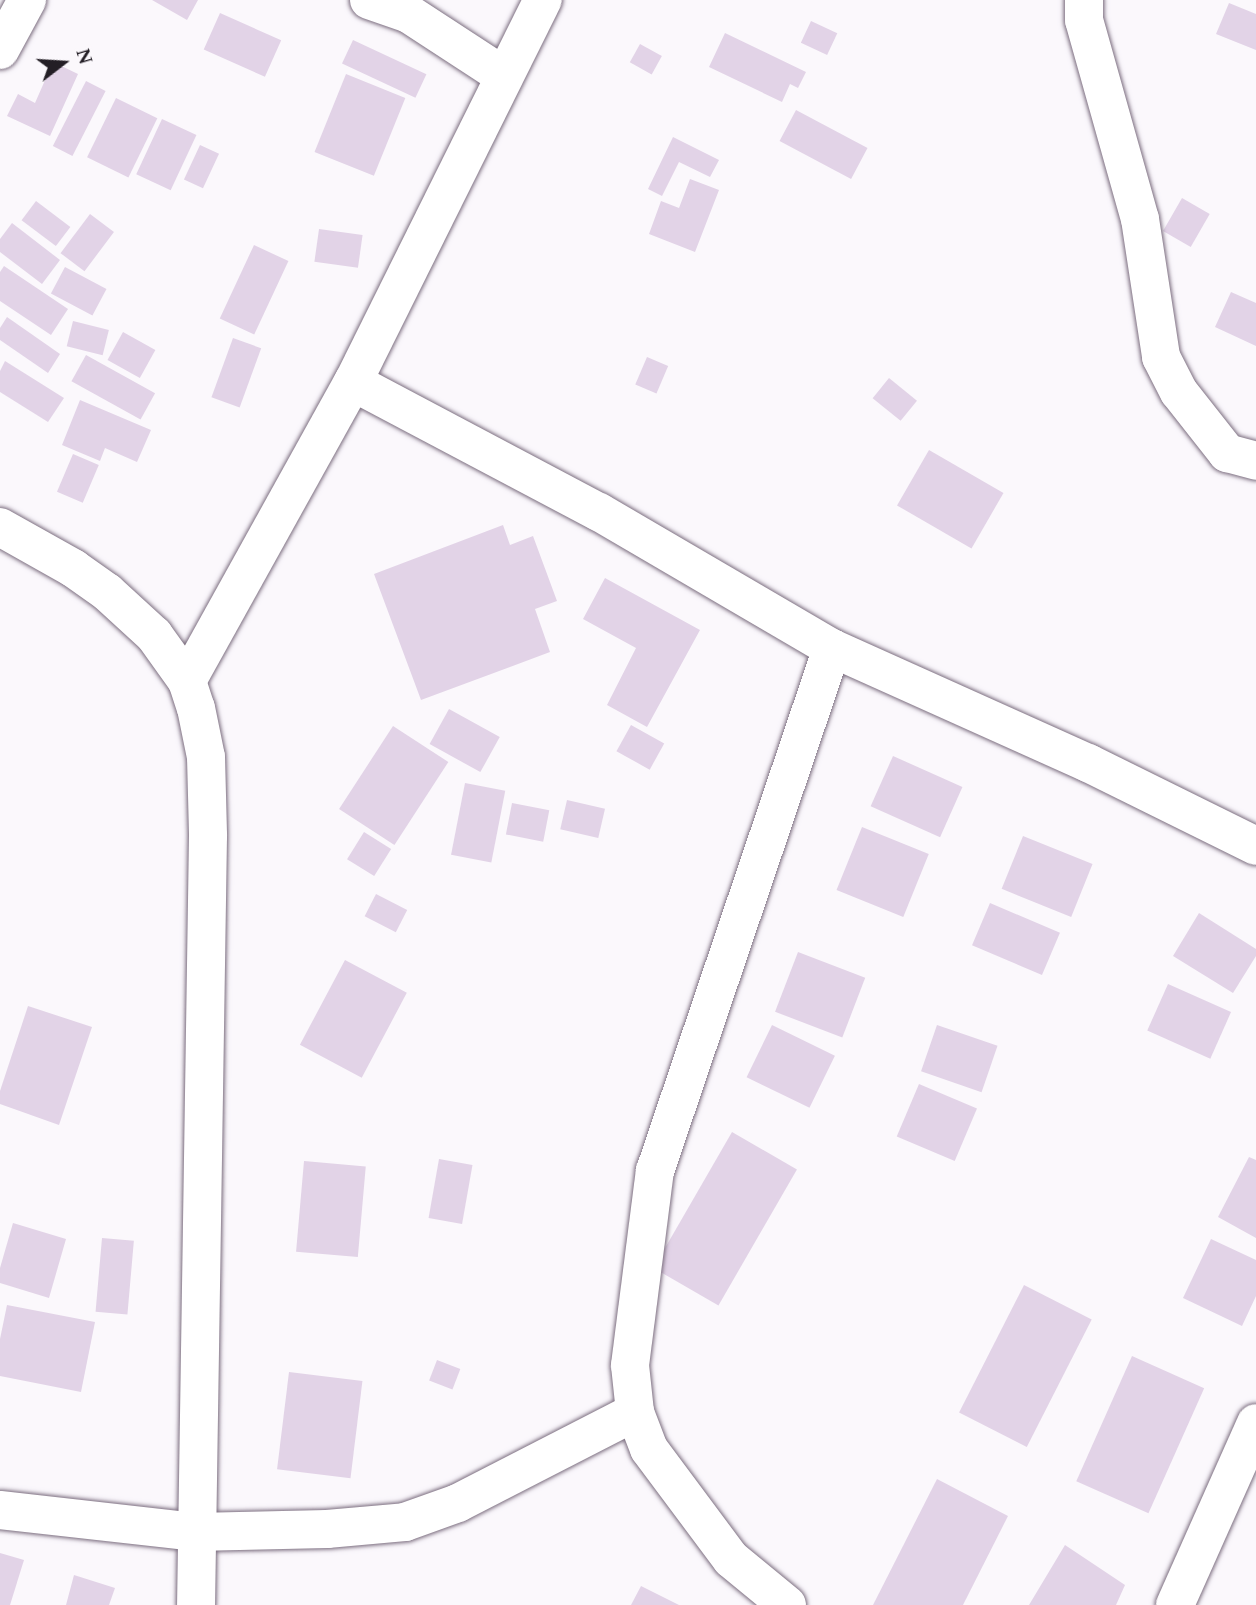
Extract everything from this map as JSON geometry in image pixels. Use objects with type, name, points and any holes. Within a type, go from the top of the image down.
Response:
[{"type":"street","points":[[0,50],[27,0]]},
{"type":"street","points":[[369,0],[409,14],[504,76]]},
{"type":"street","points":[[187,681],[354,382],[543,0]]},
{"type":"street","points":[[1084,0],[1084,20],[1140,219],[1161,357],[1179,392],[1227,453],[1256,461]]},
{"type":"street","points":[[354,382],[600,512],[832,648],[1088,763],[1256,846]]},
{"type":"street","points":[[0,527],[73,568],[122,603],[154,635],[187,681],[196,708],[206,757],[208,836],[195,1532],[196,1605]]},
{"type":"street","points":[[787,1605],[731,1559],[649,1450],[635,1412],[630,1365],[654,1171],[832,648]]},
{"type":"street","points":[[0,1510],[195,1532],[327,1529],[405,1522],[458,1503],[635,1412]]},
{"type":"street","points":[[1175,1605],[1256,1423]]},
{"type":"building","points":[[152,0],[198,0],[187,20]]},
{"type":"building","points":[[1229,3],[1256,14],[1256,50],[1216,34]]},
{"type":"building","points":[[220,13],[281,40],[265,77],[204,50]]},
{"type":"building","points":[[811,21],[837,33],[827,55],[801,43]]},
{"type":"building","points":[[725,33],[806,72],[798,88],[790,84],[782,102],[709,67]]},
{"type":"building","points":[[353,40],[426,74],[415,98],[342,64]]},
{"type":"building","points":[[640,44],[662,56],[652,74],[630,62]]},
{"type":"building","points":[[53,62],[78,74],[50,136],[7,116],[18,94],[35,103]]},
{"type":"building","points":[[346,74],[405,98],[374,176],[315,152]]},
{"type":"building","points":[[86,81],[106,91],[72,156],[53,146]]},
{"type":"building","points":[[116,98],[157,118],[128,177],[87,157]]},
{"type":"building","points":[[796,110],[868,148],[851,179],[780,141]]},
{"type":"building","points":[[162,119],[196,135],[171,190],[136,174]]},
{"type":"building","points":[[673,137],[719,160],[710,177],[679,162],[662,196],[648,189]]},
{"type":"building","points":[[200,145],[219,154],[203,188],[184,179]]},
{"type":"building","points":[[690,179],[719,190],[695,252],[649,234],[661,201],[679,208]]},
{"type":"building","points":[[1182,198],[1210,214],[1191,247],[1163,231]]},
{"type":"building","points":[[36,201],[70,227],[56,246],[22,220]]},
{"type":"building","points":[[90,214],[114,232],[84,271],[61,253]]},
{"type":"building","points":[[12,223],[60,260],[42,284],[0,252],[0,239]]},
{"type":"building","points":[[319,229],[363,235],[358,268],[314,262]]},
{"type":"building","points":[[254,245],[288,261],[254,334],[220,318]]},
{"type":"building","points":[[4,266],[68,309],[51,335],[0,301],[0,272]]},
{"type":"building","points":[[65,267],[106,289],[92,316],[51,293]]},
{"type":"building","points":[[1231,292],[1256,303],[1256,346],[1215,327]]},
{"type":"building","points":[[7,317],[60,354],[48,373],[0,340],[0,328]]},
{"type":"building","points":[[73,321],[109,330],[103,355],[67,346]]},
{"type":"building","points":[[123,332],[155,350],[140,378],[107,360]]},
{"type":"building","points":[[233,338],[261,348],[240,407],[211,397]]},
{"type":"building","points":[[86,355],[155,393],[141,420],[71,381]]},
{"type":"building","points":[[647,357],[668,366],[656,394],[635,385]]},
{"type":"building","points":[[5,361],[64,398],[48,422],[0,392],[0,371]]},
{"type":"building","points":[[889,378],[917,401],[901,421],[873,398]]},
{"type":"building","points":[[80,400],[151,430],[137,462],[105,448],[100,461],[62,445]]},
{"type":"building","points":[[929,450],[1003,493],[971,548],[897,505]]},
{"type":"building","points":[[73,454],[99,465],[83,503],[57,492]]},
{"type":"building","points":[[503,525],[510,545],[533,536],[557,601],[535,609],[550,652],[421,700],[374,574]]},
{"type":"building","points":[[605,578],[700,630],[647,727],[607,705],[636,648],[583,619]]},
{"type":"building","points":[[449,709],[500,737],[480,772],[430,744]]},
{"type":"building","points":[[631,725],[664,743],[650,770],[616,751]]},
{"type":"building","points":[[393,726],[448,762],[394,845],[339,809]]},
{"type":"building","points":[[893,756],[962,787],[940,837],[871,806]]},
{"type":"building","points":[[465,783],[505,791],[491,862],[451,855]]},
{"type":"building","points":[[567,800],[605,809],[598,838],[560,829]]},
{"type":"building","points":[[512,803],[549,810],[543,842],[506,834]]},
{"type":"building","points":[[862,827],[929,854],[903,917],[837,890]]},
{"type":"building","points":[[364,832],[391,849],[374,876],[347,859]]},
{"type":"building","points":[[1023,836],[1093,864],[1071,917],[1002,889]]},
{"type":"building","points":[[376,894],[407,910],[396,932],[365,916]]},
{"type":"building","points":[[990,903],[1060,933],[1042,975],[972,945]]},
{"type":"building","points":[[1199,913],[1256,949],[1256,956],[1233,993],[1173,956]]},
{"type":"building","points":[[798,952],[865,978],[842,1038],[775,1012]]},
{"type":"building","points":[[345,960],[407,993],[362,1078],[300,1045]]},
{"type":"building","points":[[1168,984],[1231,1012],[1210,1059],[1147,1031]]},
{"type":"building","points":[[28,1006],[92,1027],[59,1125],[0,1104],[0,1091]]},
{"type":"building","points":[[772,1025],[835,1056],[809,1108],[747,1077]]},
{"type":"building","points":[[937,1025],[998,1046],[982,1092],[921,1071]]},
{"type":"building","points":[[919,1084],[977,1109],[955,1161],[897,1136]]},
{"type":"building","points":[[732,1132],[797,1170],[718,1305],[654,1268]]},
{"type":"building","points":[[1249,1157],[1256,1160],[1256,1238],[1218,1217]]},
{"type":"building","points":[[439,1159],[472,1165],[462,1224],[429,1218]]},
{"type":"building","points":[[304,1161],[366,1166],[358,1257],[296,1252]]},
{"type":"building","points":[[13,1223],[66,1239],[49,1298],[0,1283],[0,1268]]},
{"type":"building","points":[[102,1238],[134,1241],[127,1315],[96,1312]]},
{"type":"building","points":[[1211,1239],[1256,1260],[1256,1296],[1242,1326],[1183,1298]]},
{"type":"building","points":[[1024,1285],[1092,1320],[1027,1447],[959,1412]]},
{"type":"building","points":[[7,1305],[95,1322],[81,1392],[0,1376],[0,1339]]},
{"type":"building","points":[[1132,1356],[1204,1388],[1148,1513],[1076,1481]]},
{"type":"building","points":[[437,1360],[460,1369],[452,1389],[429,1381]]},
{"type":"building","points":[[289,1372],[362,1381],[351,1478],[277,1469]]},
{"type":"building","points":[[937,1479],[1008,1516],[963,1605],[873,1605]]},
{"type":"building","points":[[1065,1545],[1125,1585],[1116,1605],[1029,1605]]},
{"type":"building","points":[[0,1553],[24,1560],[10,1605],[0,1605]]},
{"type":"building","points":[[74,1575],[115,1588],[109,1605],[66,1605]]},
{"type":"building","points":[[641,1586],[679,1605],[631,1605]]}]
